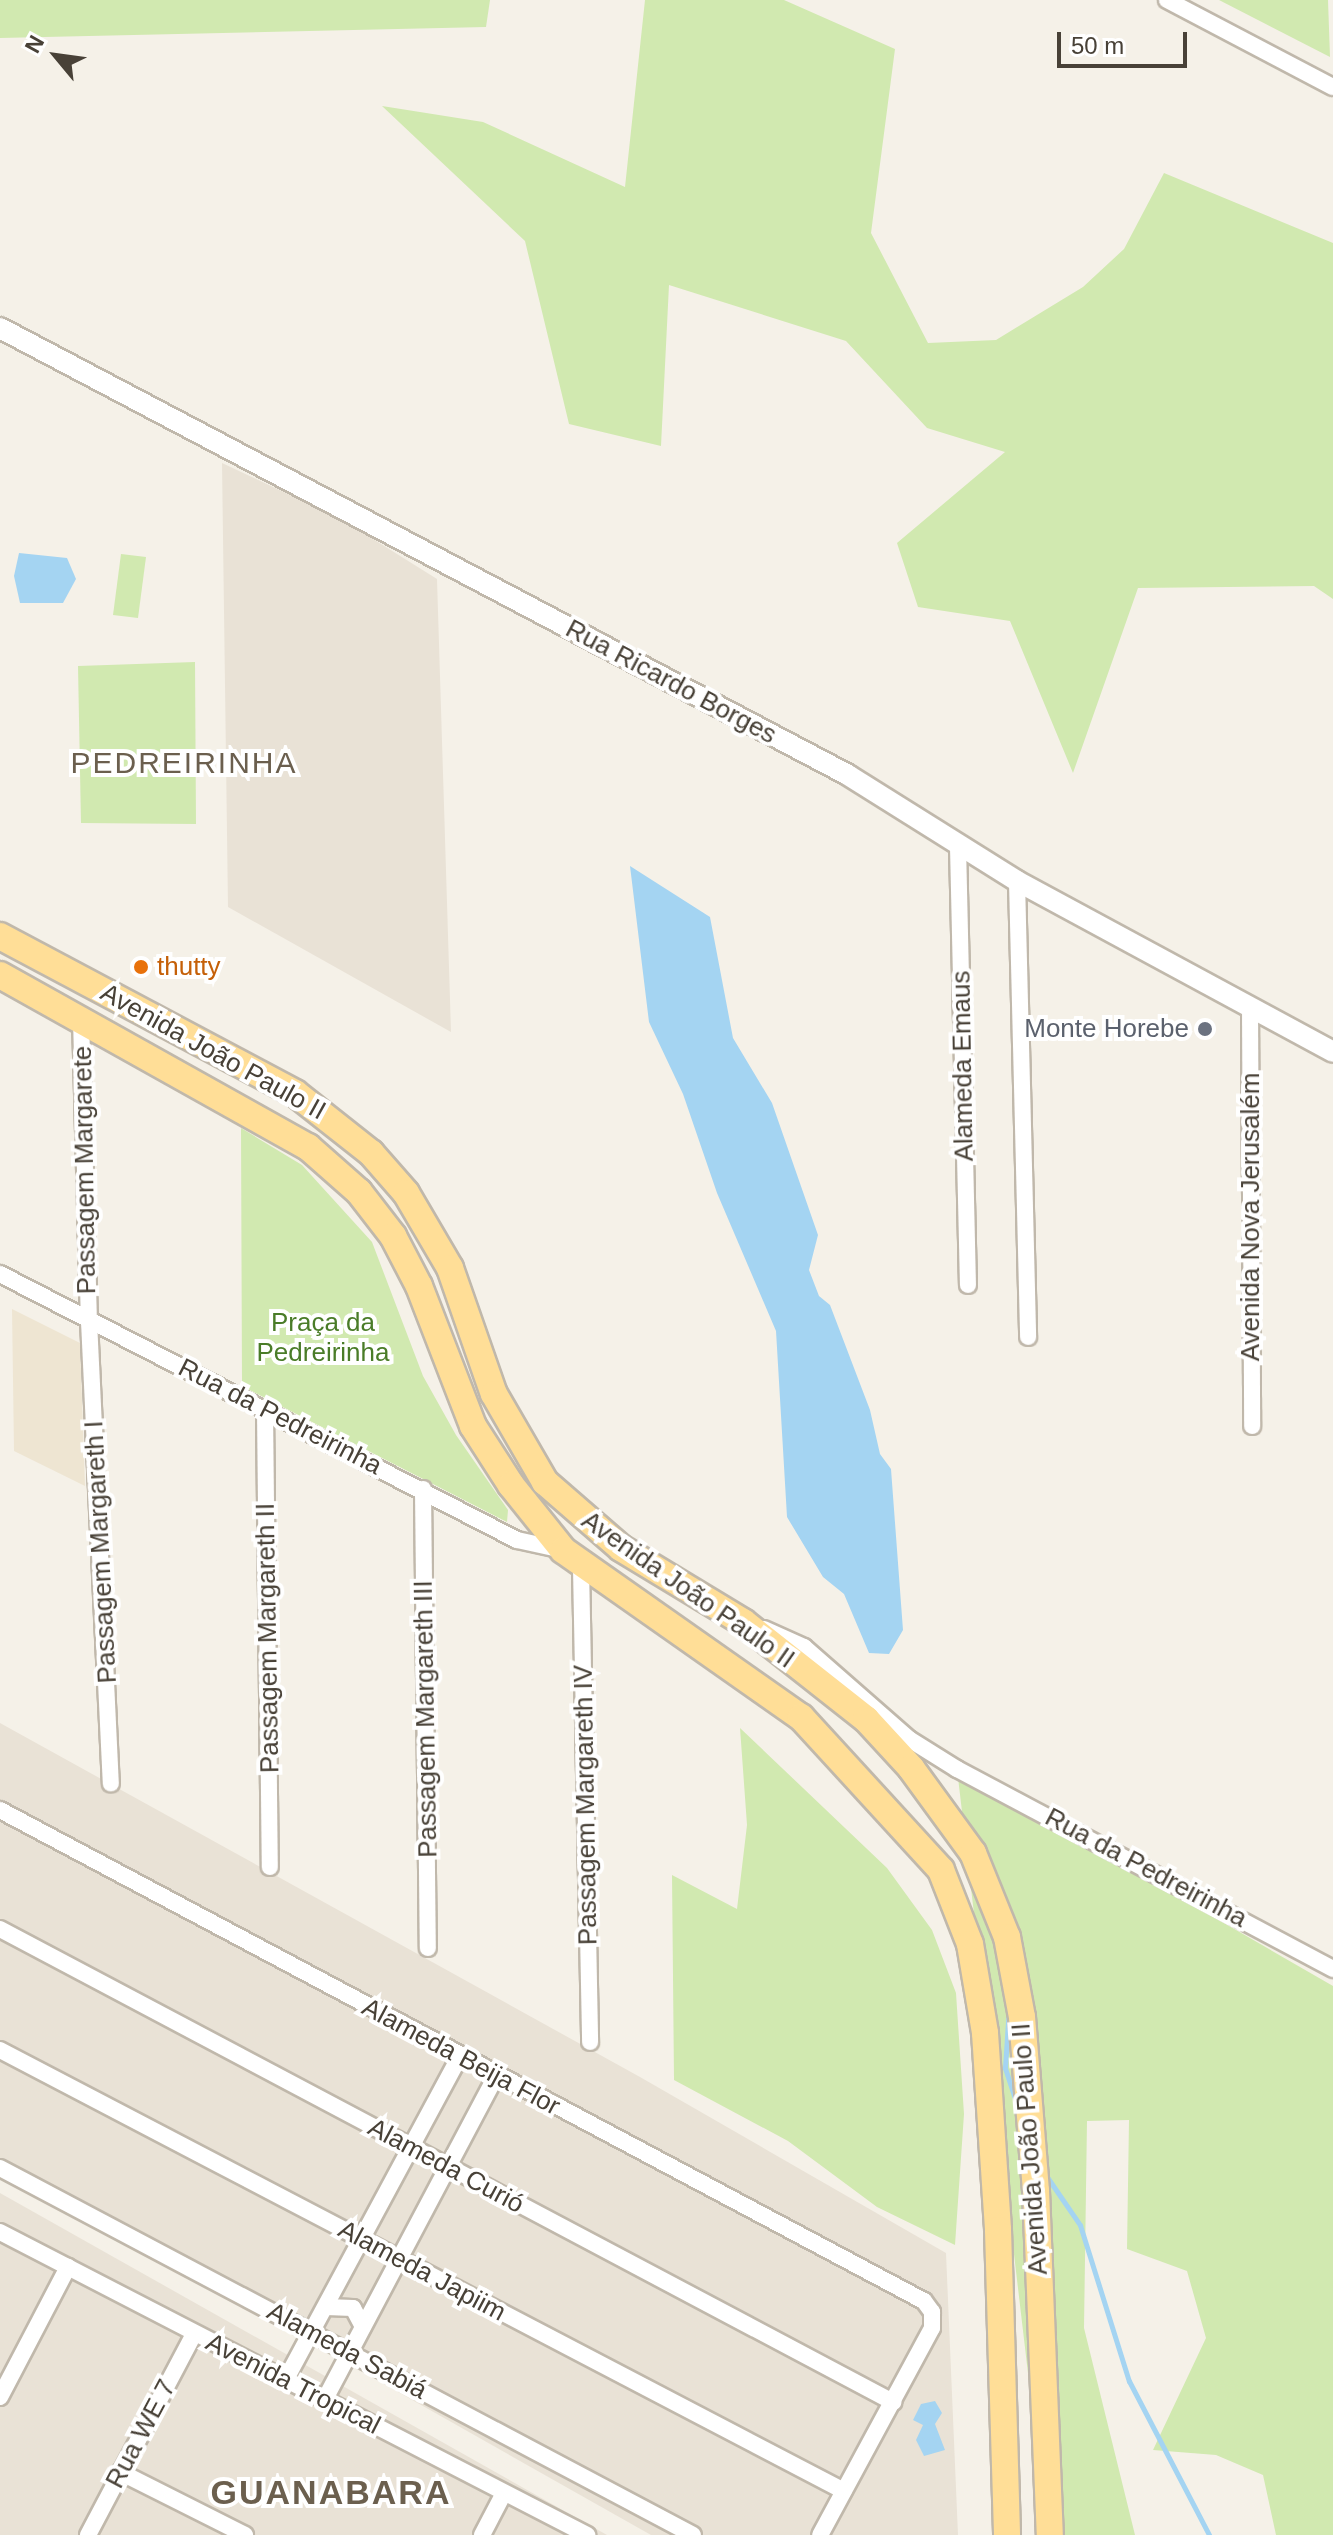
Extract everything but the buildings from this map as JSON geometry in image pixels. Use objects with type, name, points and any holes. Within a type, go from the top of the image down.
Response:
[{"type":"main road","name":"Avenida João Paulo II","points":[[0,936],[295,1093],[360,1143],[406,1193],[450,1268],[494,1394],[545,1482],[621,1548],[743,1622],[866,1719],[911,1768],[973,1853],[1007,1937],[1028,2089],[1050,2535]]},
{"type":"main road","name":"Avenida João Paulo II","points":[[0,975],[308,1147],[359,1192],[393,1236],[419,1286],[473,1426],[511,1485],[572,1559],[735,1667],[801,1717],[941,1870],[970,1944],[989,2090],[1007,2535]]},
{"type":"street","points":[[1167,0],[1333,87]]},
{"type":"street","name":"Rua Ricardo Borges","points":[[0,328],[848,775],[1017,881],[1333,1052]]},
{"type":"street","name":"Alameda Emaus","points":[[958,846],[968,1285]]},
{"type":"street","points":[[1017,881],[1028,1337]]},
{"type":"street","name":"Avenida Nova Jerusalém","points":[[1250,1007],[1252,1426]]},
{"type":"street","name":"Passagem Margarete","points":[[81,1018],[89,1321]]},
{"type":"street","name":"Rua da Pedreirinha","points":[[0,1274],[531,1546],[572,1559]]},
{"type":"street","name":"Passagem Margareth I","points":[[89,1321],[111,1783]]},
{"type":"street","name":"Passagem Margareth II","points":[[265,1409],[270,1867]]},
{"type":"street","name":"Passagem Margareth III","points":[[423,1489],[428,1948]]},
{"type":"street","name":"Passagem Margareth IV","points":[[572,1559],[590,2042]]},
{"type":"street","name":"Rua da Pedreirinha","points":[[743,1622],[804,1647],[909,1739],[957,1769],[1333,1969]]},
{"type":"street","name":"Alameda Beija Flor","points":[[0,1810],[924,2301],[932,2312],[932,2328],[893,2402]]},
{"type":"street","name":"Alameda Curió","points":[[0,1929],[893,2402]]},
{"type":"street","name":"Alameda Japiim","points":[[0,2050],[844,2491]]},
{"type":"street","points":[[286,2379],[460,2056]]},
{"type":"street","points":[[325,2399],[496,2076]]},
{"type":"street","name":"Alameda Sabiá","points":[[0,2168],[693,2535]]},
{"type":"street","name":"Avenida Tropical","points":[[0,2232],[587,2535]]},
{"type":"street","points":[[0,2397],[68,2267]]},
{"type":"street","points":[[326,2307],[353,2308],[363,2327]]},
{"type":"street","name":"Rua WE 7","points":[[88,2535],[194,2334]]},
{"type":"street","points":[[820,2535],[893,2402]]},
{"type":"street","points":[[120,2472],[245,2535]]},
{"type":"street","points":[[482,2535],[504,2493]]},
{"type":"shaded area","points":[[222,463],[341,519],[437,579],[451,1032],[228,907]]},
{"type":"shaded area","points":[[12,1309],[80,1343],[85,1486],[14,1451]]},
{"type":"shaded area","points":[[0,1723],[640,2077],[946,2253],[958,2535],[651,2535],[0,2167]]},
{"type":"shaded area","name":"GUANABARA","points":[[0,2193],[607,2535],[0,2535]]},
{"type":"green space","points":[[0,0],[490,0],[486,27],[0,38]]},
{"type":"green space","points":[[645,0],[784,0],[895,49],[871,233],[928,343],[996,340],[1083,287],[1124,249],[1164,173],[1333,243],[1333,599],[1314,586],[1138,588],[1073,773],[1010,621],[918,607],[897,543],[1005,452],[927,428],[846,341],[669,285],[661,446],[569,424],[525,241],[382,106],[483,122],[625,187]]},
{"type":"green space","points":[[1219,0],[1328,0],[1330,57]]},
{"type":"green space","points":[[121,554],[146,557],[138,618],[113,615]]},
{"type":"green space","points":[[195,662],[196,824],[81,823],[78,666]]},
{"type":"green space","name":"Praça da Pedreirinha","points":[[241,1128],[302,1165],[372,1242],[423,1376],[456,1435],[508,1510],[507,1522],[242,1386]]},
{"type":"green space","points":[[740,1728],[887,1868],[932,1930],[956,1993],[964,2114],[955,2245],[877,2207],[788,2141],[674,2080],[672,1875],[737,1909],[747,1825]]},
{"type":"green space","points":[[957,1769],[1333,1986],[1333,2535],[1276,2535],[1263,2475],[1216,2455],[1153,2450],[1206,2338],[1187,2271],[1127,2249],[1129,2120],[1087,2121],[1084,2328],[1135,2535],[1047,2535]]},
{"type":"water","points":[[19,553],[67,558],[76,579],[63,603],[20,603],[14,576]]},
{"type":"water","points":[[630,866],[710,917],[733,1038],[772,1103],[818,1235],[809,1270],[819,1296],[830,1305],[870,1410],[880,1454],[891,1469],[903,1630],[889,1654],[869,1653],[844,1594],[823,1577],[787,1517],[776,1331],[717,1193],[683,1094],[649,1022]]},
{"type":"water","points":[[935,2401],[942,2413],[935,2424],[945,2450],[924,2456],[916,2440],[923,2425],[913,2420],[921,2404]]},
{"type":"waterway","points":[[1009,2006],[1005,2068],[1017,2106]]},
{"type":"waterway","points":[[1045,2174],[1080,2225],[1129,2381],[1209,2535]]},
{"type":"place","name":"thutty","points":[[141,967]]},
{"type":"place","name":"Monte Horebe","points":[[1205,1029]]},
{"type":"district","name":"PEDREIRINHA","points":[[184,763]]},
{"type":"district","name":"GUANABARA","points":[[331,2493]]}]
